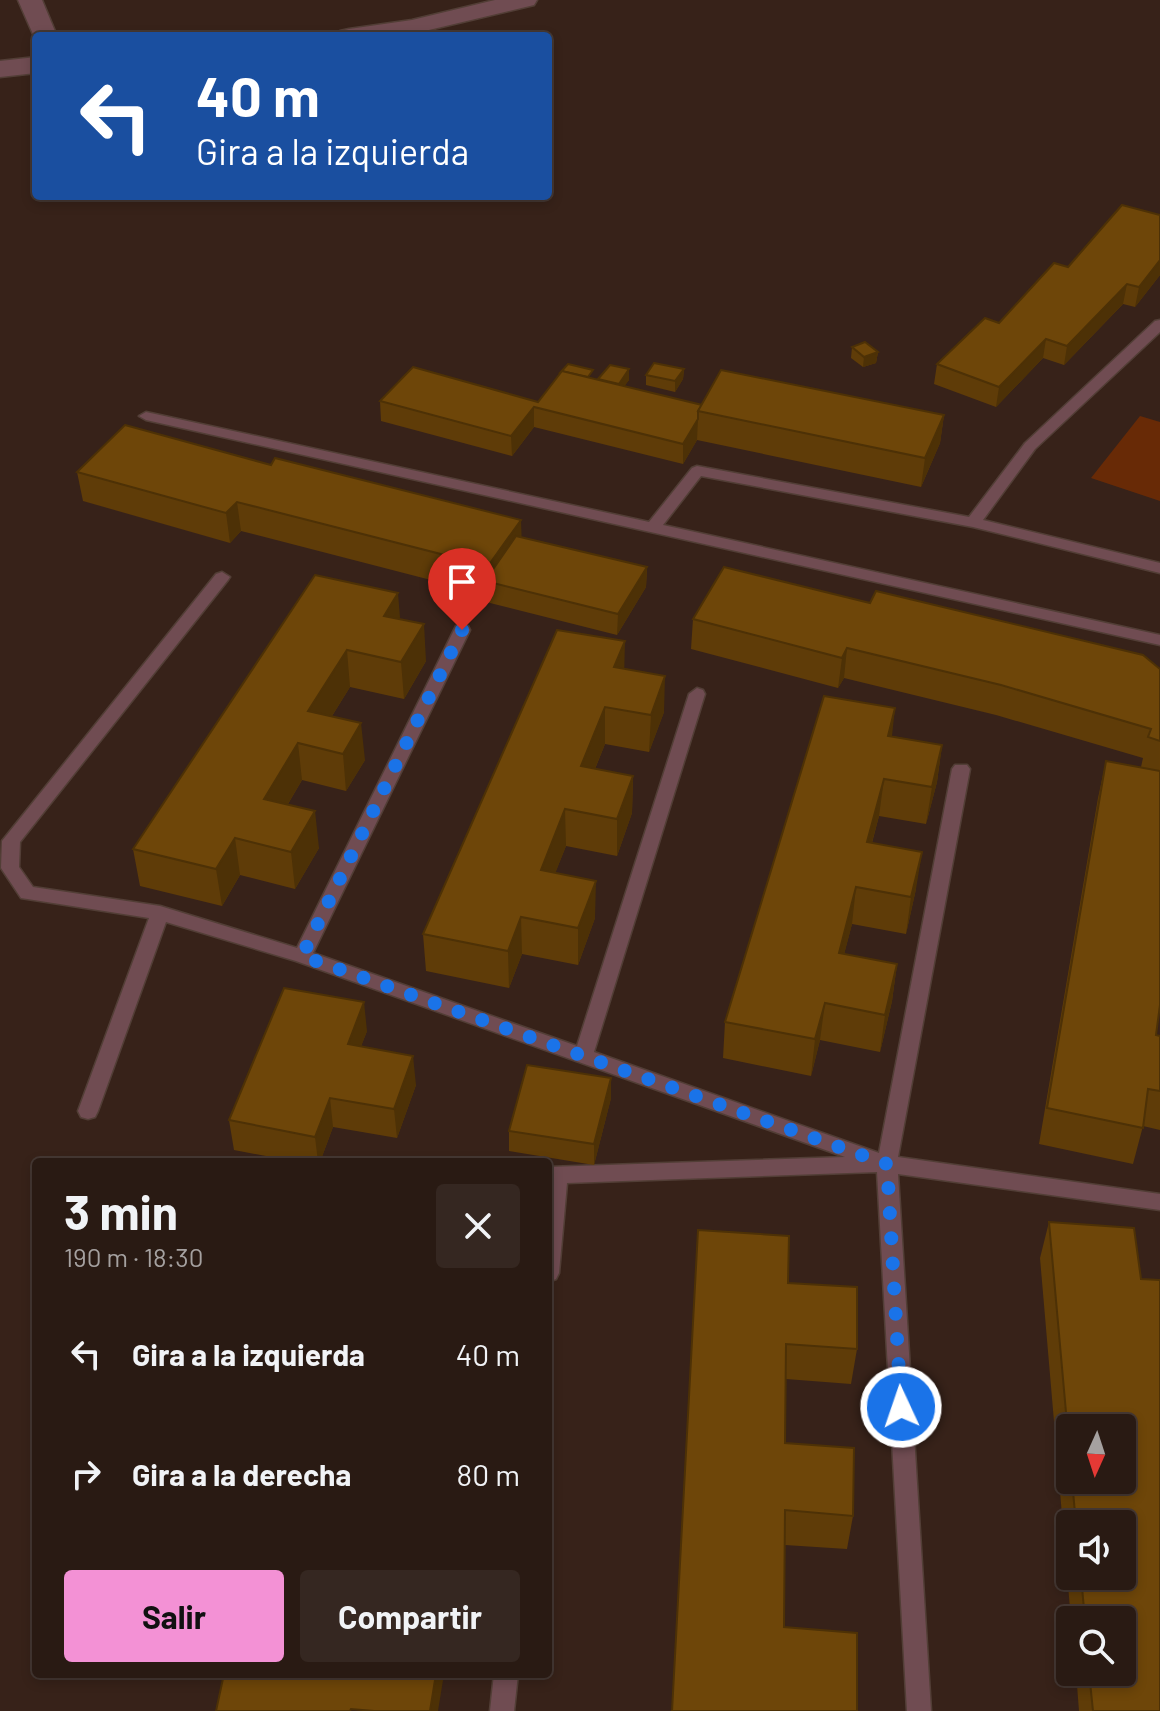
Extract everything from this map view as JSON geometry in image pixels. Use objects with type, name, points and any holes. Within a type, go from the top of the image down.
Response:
[{"type":"street","points":[[30,0],[43,32]]},
{"type":"street","points":[[377,32],[412,27],[525,0]]},
{"type":"street","points":[[0,69],[32,65]]},
{"type":"lane","points":[[973,522],[1030,446],[1160,324]]},
{"type":"lane","points":[[146,416],[1160,640]]},
{"type":"lane","points":[[652,529],[697,471],[973,522],[1160,568]]},
{"type":"lane","points":[[222,577],[11,841],[10,868],[27,893],[160,913],[302,956],[887,1164]]},
{"type":"lane","points":[[302,956],[462,630]]},
{"type":"lane","points":[[583,1057],[697,694]]},
{"type":"lane","points":[[919,1711],[887,1164],[961,769]]},
{"type":"lane","points":[[88,1111],[160,913]]},
{"type":"lane","points":[[553,1175],[887,1164],[1160,1202]]},
{"type":"lane","points":[[502,1711],[506,1678]]},
{"type":"shaded area","points":[[1140,416],[1160,422],[1160,501],[1091,478]]},
{"type":"building","points":[[1122,205],[1160,215],[1160,260],[1139,287],[1127,284],[1067,346],[1046,339],[999,387],[937,364],[985,318],[999,323],[1054,263],[1068,267]]},
{"type":"building","points":[[865,342],[878,352],[864,357],[852,347]]},
{"type":"building","points":[[654,363],[684,369],[675,381],[646,375]]},
{"type":"building","points":[[568,364],[593,370],[588,377],[562,371],[559,374]]},
{"type":"building","points":[[610,365],[629,369],[619,384],[598,379]]},
{"type":"building","points":[[413,367],[538,402],[562,371],[702,405],[698,419],[683,444],[534,407],[511,436],[380,401]]},
{"type":"building","points":[[721,370],[944,415],[925,458],[698,411]]},
{"type":"building","points":[[125,425],[271,465],[275,458],[521,520],[488,566],[237,502],[226,513],[77,472]]},
{"type":"building","points":[[516,536],[647,567],[618,614],[485,581]]},
{"type":"building","points":[[724,567],[870,603],[876,591],[1143,655],[1160,669],[1160,741],[1148,737],[1151,729],[1001,685],[847,648],[842,658],[693,619]]},
{"type":"building","points":[[315,575],[398,593],[384,616],[424,624],[401,662],[347,650],[308,711],[361,723],[343,754],[298,743],[264,799],[315,811],[291,852],[235,838],[216,869],[133,849]]},
{"type":"building","points":[[557,630],[625,641],[614,667],[665,676],[651,715],[605,707],[581,766],[633,776],[617,819],[565,809],[541,870],[596,881],[578,928],[521,917],[508,951],[423,934]]},
{"type":"building","points":[[824,696],[895,708],[888,736],[942,745],[932,787],[884,779],[867,842],[922,852],[911,897],[856,887],[839,953],[897,964],[885,1015],[825,1003],[815,1039],[725,1022]]},
{"type":"building","points":[[1106,761],[1160,771],[1160,1005],[1156,1035],[1160,1036],[1160,1091],[1148,1089],[1143,1128],[1047,1108]]},
{"type":"building","points":[[284,988],[364,1002],[348,1044],[413,1056],[394,1109],[330,1098],[315,1137],[229,1120]]},
{"type":"building","points":[[527,1065],[611,1078],[594,1144],[509,1131]]},
{"type":"building","points":[[1049,1222],[1134,1228],[1141,1279],[1160,1280],[1160,1711],[1093,1711],[1090,1686],[1136,1686],[1136,1606],[1084,1606],[1082,1590],[1136,1590],[1136,1510],[1075,1510],[1073,1494],[1136,1494],[1136,1414],[1066,1414]]},
{"type":"building","points":[[698,1230],[789,1236],[788,1283],[857,1287],[857,1349],[786,1344],[785,1443],[854,1448],[853,1516],[785,1510],[784,1627],[857,1633],[857,1711],[672,1711]]},
{"type":"building","points":[[223,1678],[435,1678],[430,1711],[216,1711]]},
{"type":"route","points":[[462,630],[302,956],[887,1164],[901,1407]]}]
